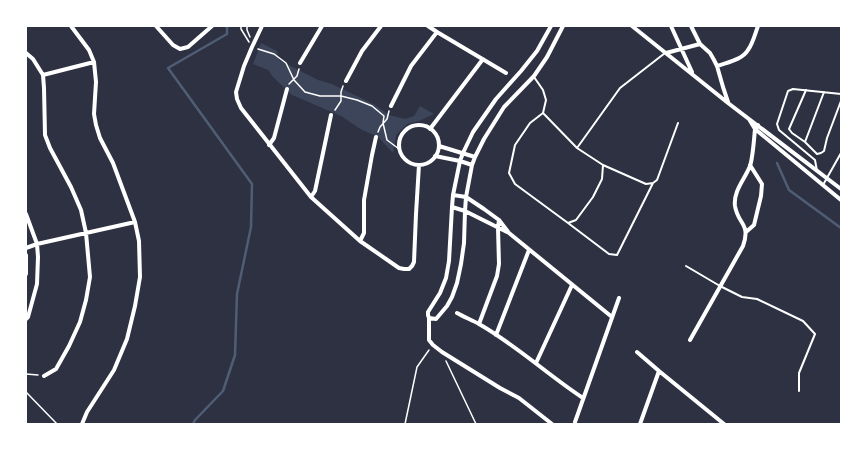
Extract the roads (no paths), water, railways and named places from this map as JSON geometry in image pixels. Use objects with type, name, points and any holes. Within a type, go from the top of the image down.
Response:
[{"type":"street","points":[[71,26],[89,50],[94,62],[96,82],[94,114],[96,125],[135,222],[138,241],[140,277],[136,306],[127,339],[114,370],[87,412],[82,424]]},
{"type":"street","points":[[157,27],[173,45],[180,49],[188,46],[212,26]]},
{"type":"street","points":[[262,26],[244,66],[236,92],[241,108],[311,197],[360,241],[400,268],[404,269],[409,269],[414,262],[419,165]]},
{"type":"street","points":[[300,63],[322,26]]},
{"type":"street","points":[[346,81],[362,51],[380,26]]},
{"type":"street","points":[[428,26],[506,73]]},
{"type":"street","points":[[551,26],[537,51],[496,99],[473,132],[463,153],[453,195],[447,272],[440,293],[428,312],[428,315],[429,340],[433,345],[500,388],[519,398],[552,424]]},
{"type":"street","points":[[429,318],[436,319],[447,306],[457,283],[463,250],[466,197],[475,157],[484,139],[504,107],[534,76],[548,57],[563,26]]},
{"type":"street","points":[[632,26],[728,103],[748,117],[756,127],[841,200]]},
{"type":"street","points":[[672,26],[693,74]]},
{"type":"street","points":[[691,26],[700,44],[710,53],[717,66],[728,103]]},
{"type":"street","points":[[717,66],[737,60],[746,54],[758,26]]},
{"type":"street","points":[[390,106],[411,66],[437,32]]},
{"type":"street","points":[[666,53],[700,44]]},
{"type":"street","points":[[26,53],[33,59],[43,75],[45,135],[81,210],[86,233],[90,277],[80,322],[69,346],[56,369],[44,376]]},
{"type":"street","points":[[430,129],[483,60]]},
{"type":"street","points":[[43,75],[94,62]]},
{"type":"street","points":[[269,144],[274,138],[286,89]]},
{"type":"street","points":[[311,197],[315,191],[331,115]]},
{"type":"street","points":[[415,126],[422,126],[435,133],[439,146],[438,152],[428,163],[419,165],[408,162],[401,154],[399,142],[402,134],[408,129],[415,126]]},
{"type":"street","points":[[756,127],[841,189]]},
{"type":"street","points":[[690,340],[746,239],[744,225],[738,217],[735,204],[736,194],[750,165],[756,127]]},
{"type":"street","points":[[360,241],[364,233],[364,200],[376,137]]},
{"type":"street","points":[[439,146],[475,157]]},
{"type":"street","points":[[435,156],[460,161],[472,166]]},
{"type":"street","points":[[746,232],[754,225],[761,196],[762,184],[750,165]]},
{"type":"street","points":[[453,195],[466,197],[499,220],[509,233],[612,317]]},
{"type":"street","points":[[452,207],[465,211],[509,233]]},
{"type":"street","points":[[26,214],[37,244],[38,257],[37,284],[28,317],[26,319]]},
{"type":"street","points":[[479,324],[497,276],[499,220]]},
{"type":"street","points":[[26,248],[37,244],[135,222]]},
{"type":"street","points":[[496,335],[530,250]]},
{"type":"street","points":[[26,255],[26,274]]},
{"type":"street","points":[[536,363],[572,285]]},
{"type":"street","points":[[575,422],[619,298]]},
{"type":"street","points":[[457,313],[479,324],[496,335],[536,363],[567,388],[583,398]]},
{"type":"street","points":[[637,352],[724,424]]},
{"type":"street","points":[[640,424],[659,371]]},
{"type":"lane","points":[[578,148],[620,88],[666,53]]},
{"type":"lane","points":[[534,76],[543,90],[546,100],[543,113],[530,123],[515,145],[509,173],[515,184],[609,254],[617,255],[652,184],[658,180],[678,123]]},
{"type":"lane","points":[[817,171],[815,160],[779,130],[777,124],[788,91],[793,88],[841,94]]},
{"type":"lane","points":[[806,90],[790,129],[792,133],[805,142],[817,154],[824,151],[827,138],[841,101]]},
{"type":"lane","points":[[805,142],[824,92]]},
{"type":"lane","points":[[543,113],[578,148],[602,165],[646,184],[652,184]]},
{"type":"lane","points":[[823,186],[841,153]]},
{"type":"lane","points":[[568,223],[576,220],[593,197],[602,179],[602,165]]},
{"type":"lane","points":[[686,266],[742,297],[757,299],[803,321],[815,334],[799,373],[800,391]]},
{"type":"waterway","points":[[193,424],[195,420],[223,391],[235,355],[237,294],[251,227],[252,184],[168,68],[227,34],[227,26]]},
{"type":"waterway","points":[[777,163],[789,190],[841,228]]}]
